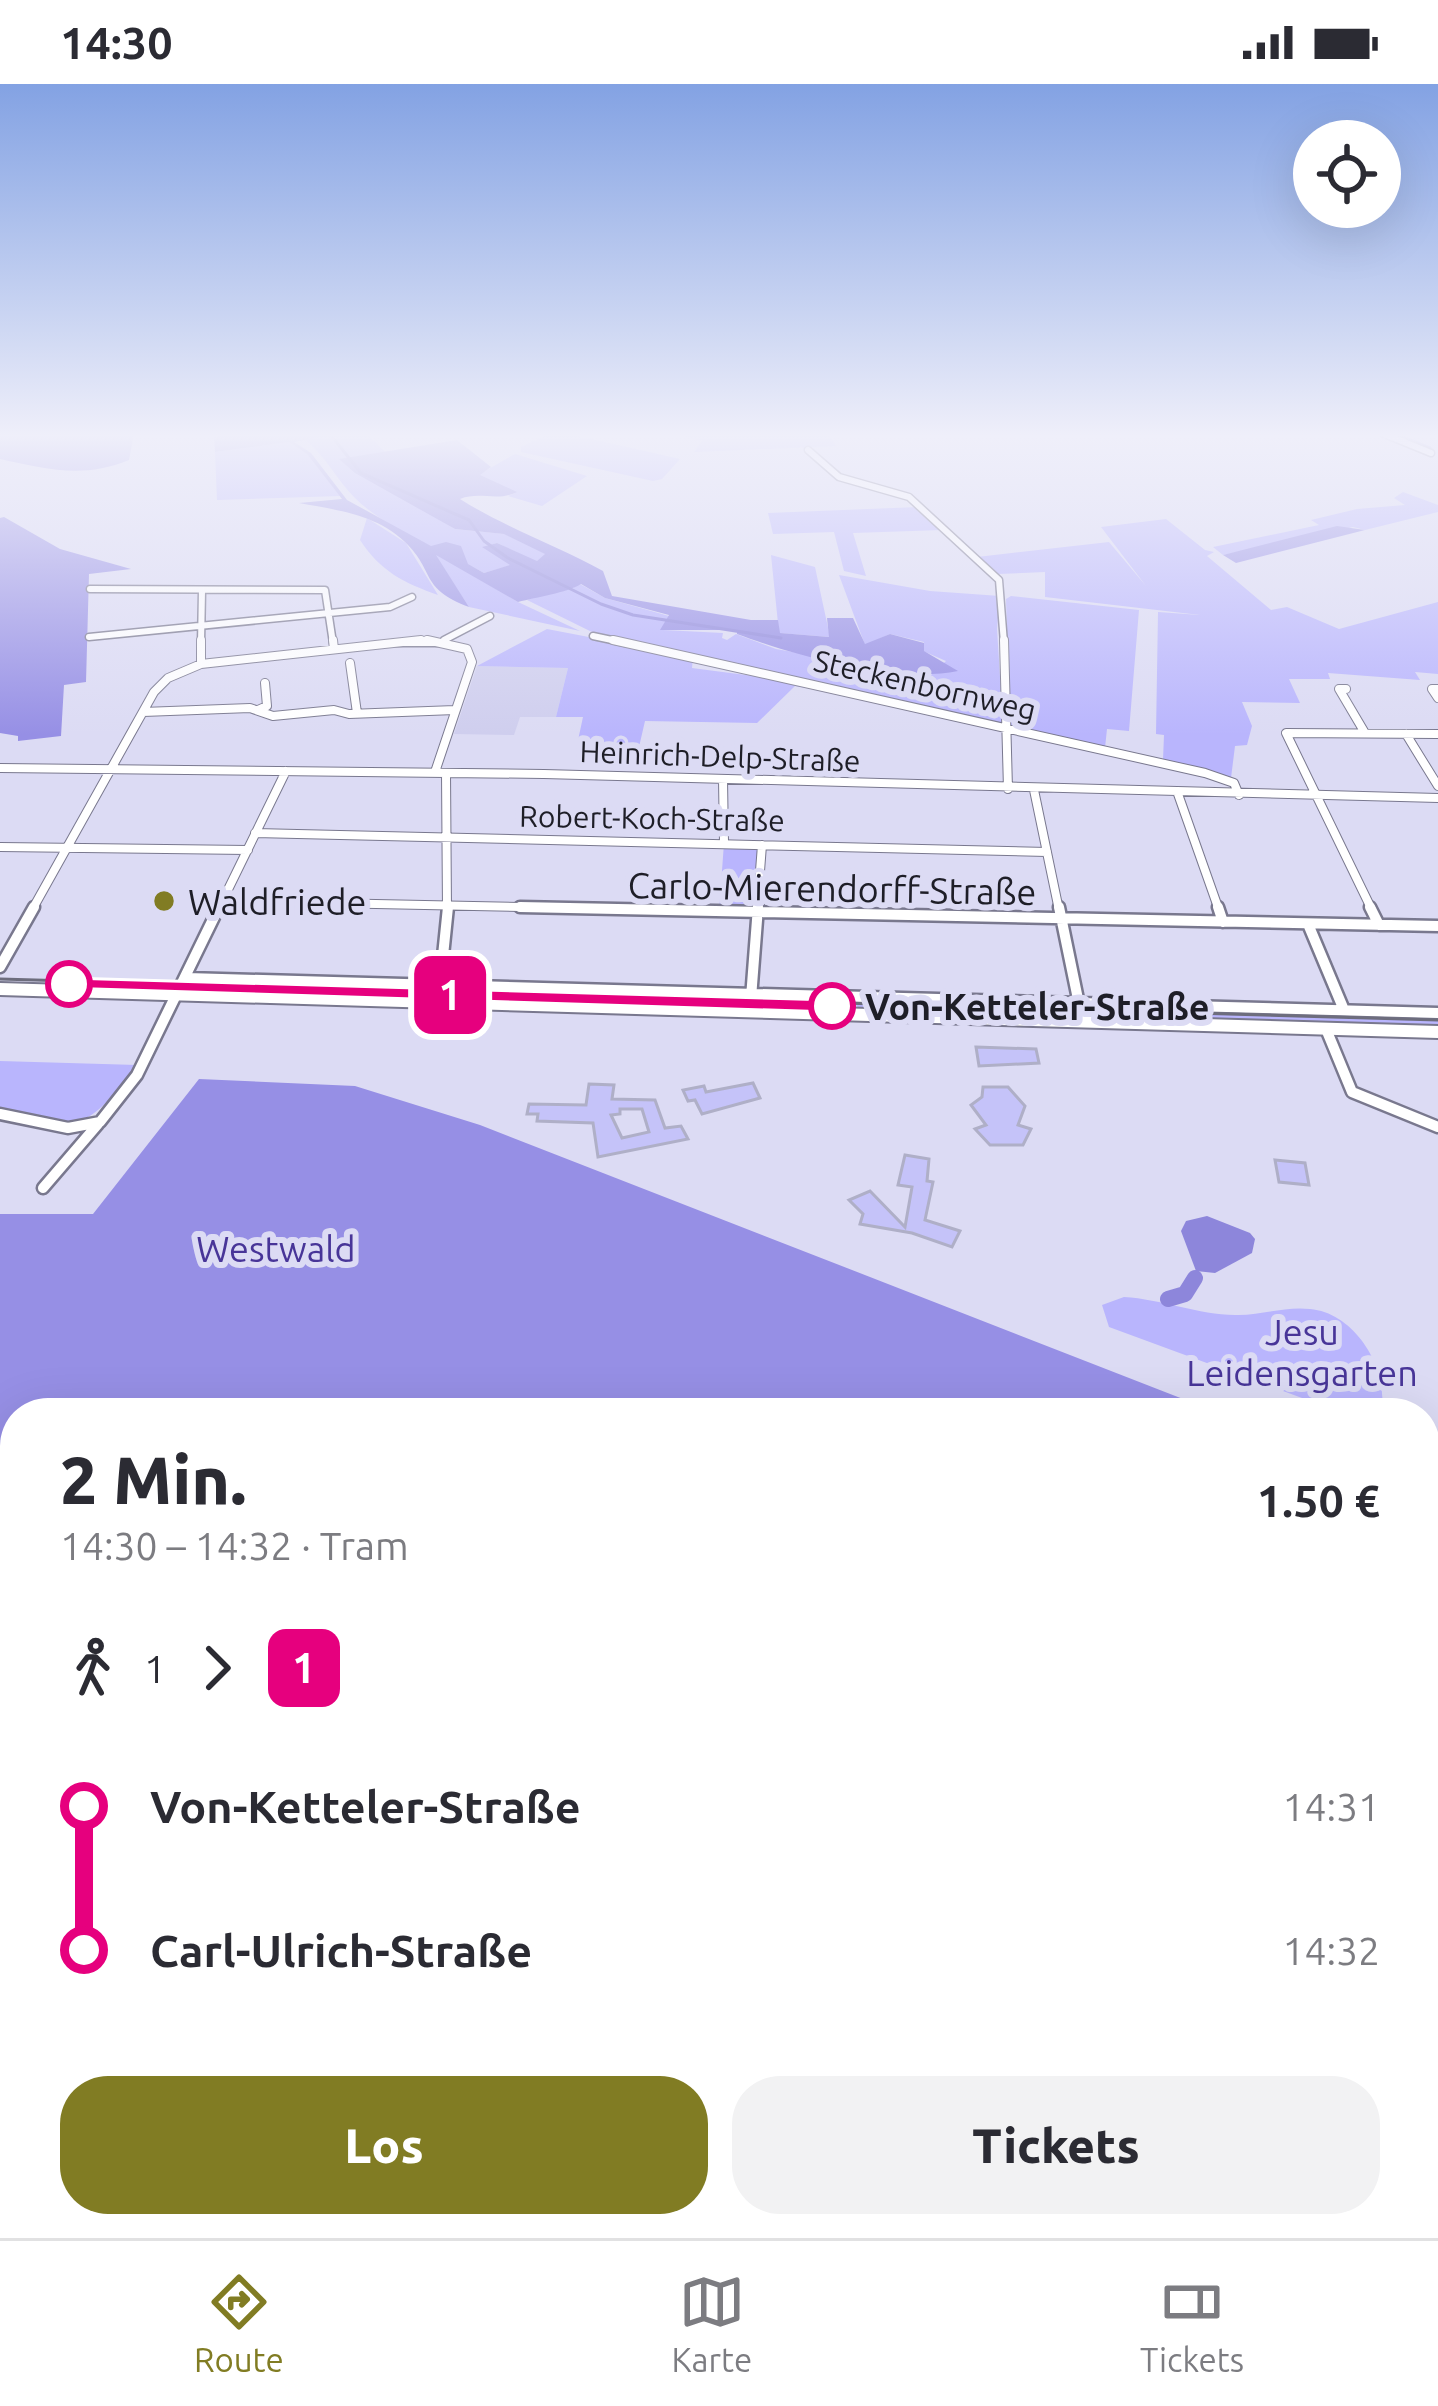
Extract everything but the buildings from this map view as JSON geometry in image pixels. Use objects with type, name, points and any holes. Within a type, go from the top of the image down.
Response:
[{"type":"street","points":[[949,534],[999,580],[1003,595],[1008,789]]},
{"type":"street","points":[[90,589],[325,590],[334,649]]},
{"type":"street","points":[[201,664],[202,590]]},
{"type":"street","points":[[89,637],[390,607],[412,597]]},
{"type":"street","points":[[0,967],[142,712],[168,678],[201,664],[444,640],[490,616]]},
{"type":"street","name":"Steckenbornweg","points":[[592,636],[1205,773],[1234,783],[1239,795]]},
{"type":"street","points":[[440,985],[448,905],[441,773],[472,662],[467,649],[444,640]]},
{"type":"street","points":[[350,663],[358,713]]},
{"type":"street","points":[[142,712],[257,710],[267,706],[265,683]]},
{"type":"street","points":[[1346,689],[1340,689],[1365,733]]},
{"type":"street","points":[[1438,689],[1432,689],[1438,698]]},
{"type":"street","points":[[257,710],[273,716],[334,710],[455,710]]},
{"type":"street","points":[[1378,925],[1286,733],[1438,734]]},
{"type":"street","points":[[1406,734],[1438,786]]},
{"type":"street","name":"Heinrich-Delp-Straße","points":[[0,768],[441,773],[1438,798]]},
{"type":"street","points":[[43,1188],[137,1076],[286,771]]},
{"type":"street","points":[[723,779],[724,843]]},
{"type":"street","points":[[1034,790],[1079,1004]]},
{"type":"street","points":[[1178,794],[1223,922]]},
{"type":"street","name":"Robert-Koch-Straße","points":[[255,833],[1047,852]]},
{"type":"street","points":[[751,1013],[762,844]]},
{"type":"street","points":[[0,847],[248,850]]},
{"type":"street","name":"Carlo-Mierendorff-Straße","points":[[224,901],[1438,926]]},
{"type":"street","points":[[1308,924],[1344,1010]]},
{"type":"street","points":[[188,978],[1438,1013]]},
{"type":"street","points":[[0,989],[1438,1032]]},
{"type":"street","points":[[1326,1029],[1352,1092],[1438,1127]]},
{"type":"street","points":[[1,1116],[68,1128],[100,1122]]},
{"type":"shaded area","points":[[477,666],[568,668],[556,717],[520,717],[514,735],[454,734]]},
{"type":"shaded area","points":[[1207,1216],[1250,1233],[1255,1239],[1252,1253],[1215,1273],[1196,1271],[1181,1231],[1186,1221]]},
{"type":"green space","points":[[0,534],[33,534],[60,549],[131,569],[89,574],[86,682],[64,685],[61,736],[18,741],[18,736],[0,733]]},
{"type":"green space","points":[[362,534],[391,534],[406,543],[438,595],[385,568],[360,540]]},
{"type":"green space","points":[[395,534],[408,534],[431,546],[446,542],[461,546],[468,564],[484,573],[510,565],[482,547],[497,543],[537,561],[545,554],[499,534],[525,534],[603,571],[612,596],[751,620],[778,620],[780,633],[829,637],[827,618],[853,618],[865,644],[890,634],[924,643],[924,651],[958,671],[876,671],[788,651],[737,634],[737,630],[660,630],[669,615],[605,598],[581,584],[518,602],[436,555],[469,607],[435,586]]},
{"type":"green space","points":[[407,534],[505,534],[546,554],[536,562],[497,543],[484,547],[512,565],[484,573]]},
{"type":"green space","points":[[834,534],[853,534],[866,576],[844,571]]},
{"type":"green space","points":[[1106,534],[1184,534],[1214,552],[1207,556],[1271,610],[1287,607],[1339,629],[1438,602],[1438,674],[1415,672],[1420,680],[1328,673],[1330,679],[1289,679],[1300,703],[1242,702],[1252,726],[1247,745],[1235,746],[1231,778],[1163,760],[1164,735],[1156,734],[1158,612],[1200,615],[1045,597],[1045,572],[997,574],[977,557],[1109,542],[1146,586]]},
{"type":"green space","points":[[1278,534],[1323,534],[1223,555],[1213,547]]},
{"type":"green space","points":[[1307,534],[1351,534],[1236,563],[1223,555]]},
{"type":"green space","points":[[433,552],[518,602],[580,631],[469,607]]},
{"type":"green space","points":[[771,555],[815,567],[830,637],[779,633]]},
{"type":"green space","points":[[839,575],[930,591],[1000,596],[997,629],[1003,725],[814,682],[806,688],[795,686],[757,723],[645,721],[639,747],[577,745],[583,717],[556,717],[568,668],[477,666],[547,629],[693,657],[692,668],[761,677],[762,669],[596,634],[527,600],[580,584],[605,598],[669,616],[663,630],[723,633],[727,640],[736,634],[776,649],[930,676],[946,661],[923,651],[924,642],[890,634],[865,645]]},
{"type":"green space","points":[[1006,599],[1139,610],[1129,731],[1107,729],[1105,748],[1010,727]]},
{"type":"green space","points":[[724,843],[762,845],[758,913],[719,912]]},
{"type":"green space","points":[[191,981],[741,1000],[733,1006],[188,990]]},
{"type":"green space","points":[[851,999],[1438,1017],[1438,1026],[861,1011]]},
{"type":"green space","points":[[0,1061],[137,1065],[92,1115],[66,1122],[0,1111]]},
{"type":"green space","name":"Westwald","points":[[199,1079],[355,1086],[480,1125],[1181,1398],[0,1398],[0,1214],[93,1214]]},
{"type":"green space","name":"Jesu Leidensgarten","points":[[1124,1297],[1221,1314],[1300,1308],[1327,1313],[1342,1321],[1366,1347],[1375,1363],[1382,1398],[1302,1398],[1109,1327],[1102,1305]]},
{"type":"waterway","points":[[479,534],[508,558],[601,604],[633,615],[781,638]]},
{"type":"waterway","points":[[1168,1299],[1185,1294],[1195,1278]]},
{"type":"tram line","points":[[0,979],[1438,1020]]},
{"type":"tram line","name":"1","points":[[69,984],[832,1006]]},
{"type":"place","name":"Waldfriede","points":[[164,901]]},
{"type":"place","name":"Von-Ketteler-Straße","points":[[832,1006]]}]
